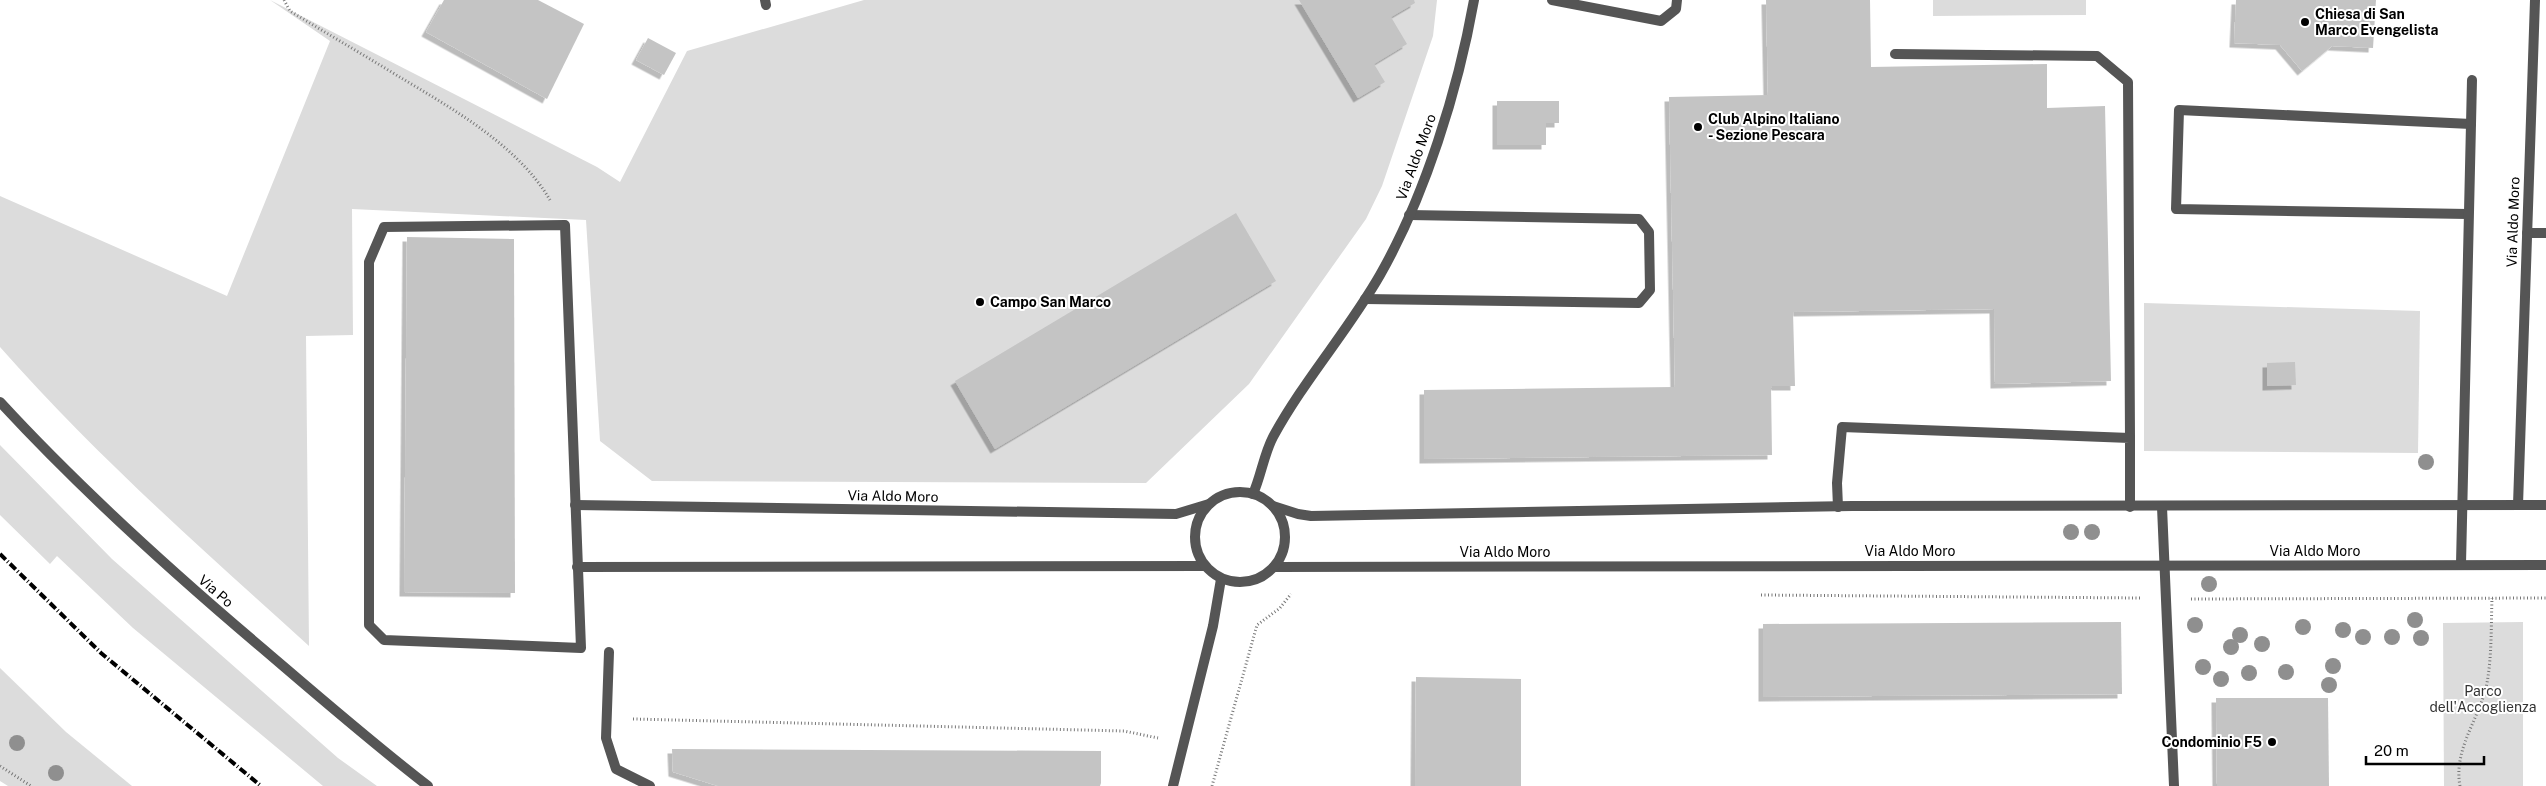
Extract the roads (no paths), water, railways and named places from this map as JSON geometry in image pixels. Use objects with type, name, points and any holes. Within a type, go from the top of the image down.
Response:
[{"type":"street","name":"Via Aldo Moro","points":[[1253,494],[1272,439],[1294,402],[1380,275],[1409,215],[1446,117],[1459,72],[1474,0]]},
{"type":"street","points":[[1552,0],[1661,21],[1676,9],[1677,0]]},
{"type":"street","name":"Via Aldo Moro","points":[[2518,505],[2535,0]]},
{"type":"street","points":[[1895,54],[2097,56],[2128,82],[2130,507]]},
{"type":"street","points":[[2461,564],[2472,80]]},
{"type":"street","points":[[2468,214],[2176,209],[2179,110],[2470,124]]},
{"type":"street","points":[[1364,299],[1639,303],[1650,290],[1649,232],[1639,220],[1409,215]]},
{"type":"street","points":[[565,225],[575,505],[581,648],[384,640],[369,625],[369,262],[384,227],[565,225]]},
{"type":"street","points":[[2527,233],[2546,233]]},
{"type":"street","name":"Via Po","points":[[0,402],[132,534],[190,587],[372,742],[428,786]]},
{"type":"street","points":[[1838,507],[1837,483],[1842,427],[2130,438]]},
{"type":"street","points":[[1273,506],[1280,517],[1285,543],[1274,567],[1263,577],[1250,582],[1235,583],[1221,579],[1204,566],[1197,554],[1194,541],[1195,527],[1200,514],[1208,504],[1222,495],[1238,492],[1253,494],[1273,506],[1305,516],[1838,507],[2546,505]]},
{"type":"street","name":"Via Aldo Moro","points":[[575,505],[1176,514],[1208,504]]},
{"type":"street","points":[[2162,507],[2174,786]]},
{"type":"street","name":"Via Aldo Moro","points":[[1274,567],[2546,565]]},
{"type":"street","points":[[577,568],[1204,566]]},
{"type":"street","points":[[1172,786],[1213,626],[1221,579]]},
{"type":"street","points":[[609,652],[606,738],[616,769],[650,786]]},
{"type":"railway","points":[[0,554],[101,653],[261,786]]},
{"type":"place","name":"Chiesa di San Marco Evengelista","points":[[2305,22]]},
{"type":"place","name":"Club Alpino Italiano - Sezione Pescara","points":[[1698,127]]},
{"type":"place","name":"Campo San Marco","points":[[980,302]]},
{"type":"place","name":"Condominio F5","points":[[2272,742]]},
{"type":"park label","name":"Parco dell'Accoglienza","points":[[2483,700]]}]
